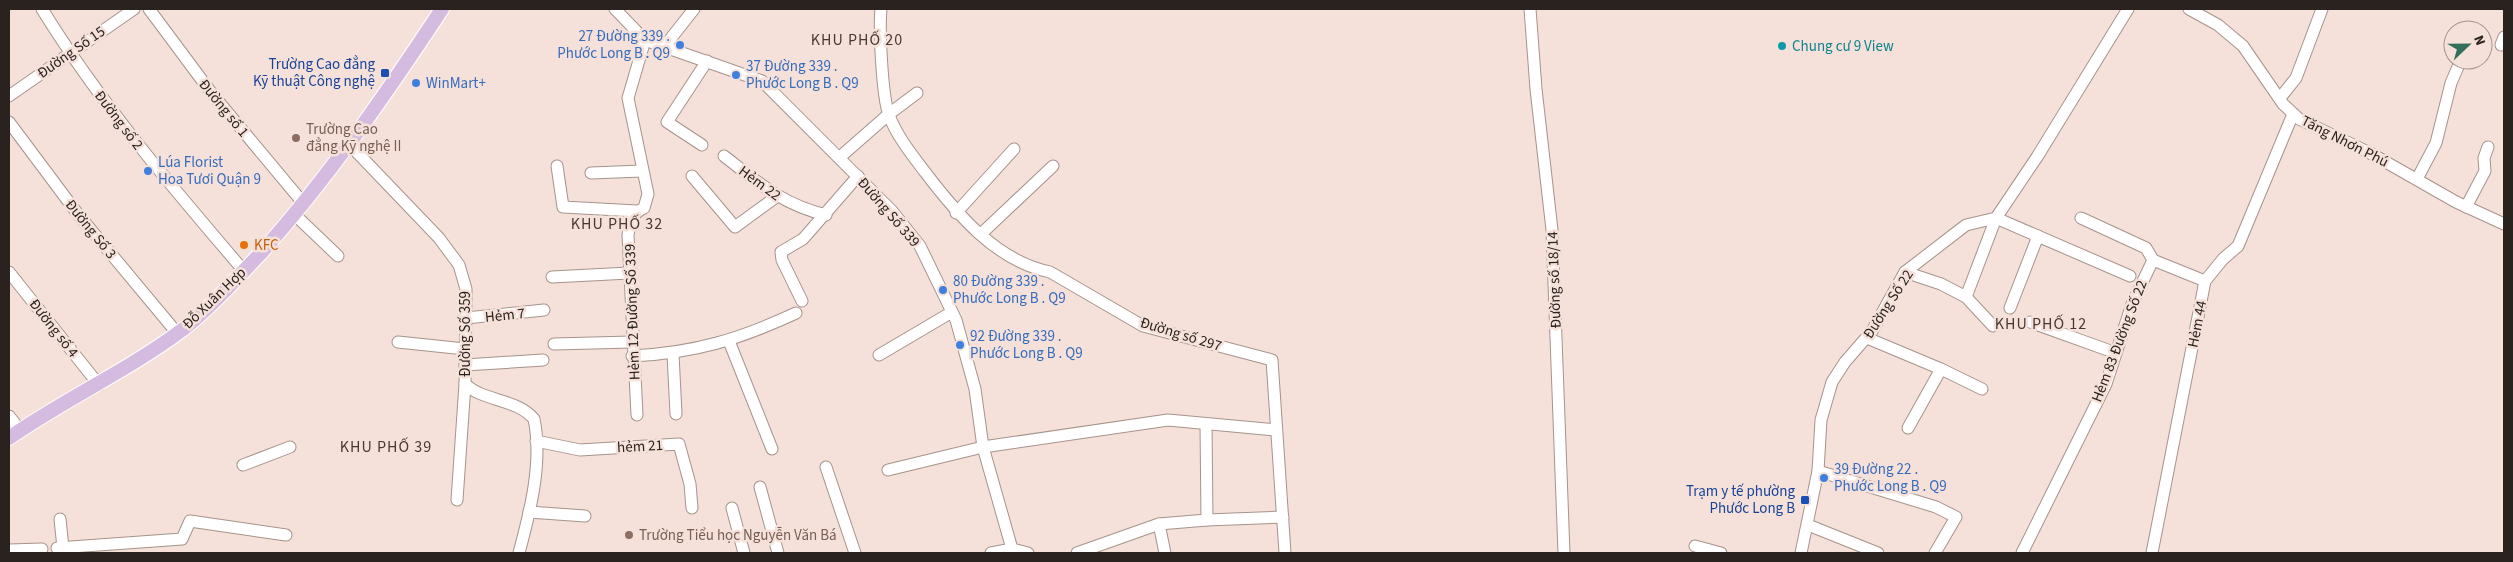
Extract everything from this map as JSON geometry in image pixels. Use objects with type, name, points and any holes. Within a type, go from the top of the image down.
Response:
[{"type":"main road","name":"Đỗ Xuân Hợp","points":[[14,434],[99,385],[177,333],[234,283],[304,204],[388,92],[442,9]]},
{"type":"street","name":"Đường số 2","points":[[42,9],[69,53],[148,159],[244,271]]},
{"type":"street","name":"Đường Số 15","points":[[9,96],[134,9]]},
{"type":"street","name":"Đường số 1","points":[[149,9],[213,95],[304,204]]},
{"type":"street","name":"Đường Số 339","points":[[615,9],[645,40],[762,81],[892,210],[920,246],[952,312],[975,389],[983,447],[1012,549]]},
{"type":"street","points":[[664,47],[694,9]]},
{"type":"street","points":[[881,9],[882,63],[889,114]]},
{"type":"street","name":"Đường số 18/14","points":[[1530,9],[1534,72],[1552,230],[1564,553]]},
{"type":"street","points":[[1966,297],[1996,218],[2128,9]]},
{"type":"street","name":"Tăng Nhơn Phú","points":[[2188,9],[2218,25],[2243,46],[2293,114],[2466,207],[2504,224]]},
{"type":"street","points":[[2280,98],[2296,78],[2322,9]]},
{"type":"street","name":"Hẻm 12 Đường Số 339","points":[[637,416],[632,356],[628,235],[630,222],[637,211],[644,208],[648,194],[628,98],[645,40]]},
{"type":"street","points":[[702,144],[667,122],[707,61]]},
{"type":"street","points":[[2417,180],[2436,143],[2451,84],[2457,70]]},
{"type":"street","points":[[840,157],[889,114],[917,93]]},
{"type":"street","name":"Đường số 297","points":[[889,114],[909,152],[956,213],[1003,252],[1033,268],[1050,272],[1143,326],[1272,360],[1284,553]]},
{"type":"street","name":"Hẻm 44","points":[[2152,553],[2205,281],[2223,259],[2238,246],[2293,114]]},
{"type":"street","name":"Đường Số 3","points":[[9,122],[77,214],[177,333]]},
{"type":"street","name":"Đường Số 359","points":[[348,143],[439,238],[459,265],[466,289],[465,384],[473,392],[522,408],[534,419],[536,469],[529,512],[519,553]]},
{"type":"street","points":[[2466,207],[2485,172],[2484,158],[2488,147]]},
{"type":"street","points":[[956,213],[1014,148]]},
{"type":"street","name":"Hẻm 22","points":[[724,156],[776,197],[805,210],[826,215]]},
{"type":"street","points":[[557,166],[563,206],[637,211]]},
{"type":"street","points":[[981,234],[1052,166]]},
{"type":"street","points":[[591,172],[642,171]]},
{"type":"street","points":[[692,176],[735,227],[776,197]]},
{"type":"street","points":[[802,301],[782,260],[781,252],[803,239],[826,215],[858,176]]},
{"type":"street","points":[[294,215],[338,256]]},
{"type":"street","points":[[1996,218],[2130,276]]},
{"type":"street","name":"Đường Số 22","points":[[1801,553],[1818,471],[1821,420],[1832,382],[1845,362],[1866,338],[1905,272],[1966,225],[1996,218]]},
{"type":"street","points":[[2081,218],[2146,248],[2153,260],[2205,281]]},
{"type":"street","points":[[2010,308],[2038,236]]},
{"type":"street","name":"Hẻm 83 Đường Số 22","points":[[2022,553],[2106,384],[2132,304],[2153,260]]},
{"type":"street","name":"Đường số 4","points":[[9,272],[99,385]]},
{"type":"street","points":[[1905,272],[1941,284],[1966,297],[1993,326]]},
{"type":"street","points":[[552,277],[629,273]]},
{"type":"street","name":"Hẻm 7","points":[[466,318],[485,318],[544,310]]},
{"type":"street","points":[[879,355],[952,312]]},
{"type":"street","points":[[632,356],[673,354],[729,341],[796,313]]},
{"type":"street","points":[[2030,322],[2116,353]]},
{"type":"street","points":[[1866,338],[1941,369],[1982,389]]},
{"type":"street","points":[[729,341],[772,449]]},
{"type":"street","points":[[398,342],[465,349]]},
{"type":"street","points":[[554,344],[632,342]]},
{"type":"street","points":[[673,354],[676,414]]},
{"type":"street","points":[[465,365],[543,360]]},
{"type":"street","points":[[1908,428],[1941,369]]},
{"type":"street","points":[[457,500],[465,384]]},
{"type":"street","points":[[9,416],[14,434]]},
{"type":"street","points":[[888,470],[983,447],[1168,420],[1276,430]]},
{"type":"street","points":[[1206,424],[1207,520]]},
{"type":"street","name":"hẻm 21","points":[[536,442],[580,450],[679,444],[690,484],[692,508]]},
{"type":"street","points":[[243,465],[290,447]]},
{"type":"street","points":[[826,467],[855,553]]},
{"type":"street","points":[[1818,471],[1936,507],[1956,517],[1935,553]]},
{"type":"street","points":[[760,487],[778,553]]},
{"type":"street","points":[[732,508],[744,553]]},
{"type":"street","points":[[529,512],[585,516]]},
{"type":"street","points":[[1077,553],[1159,524],[1283,517]]},
{"type":"street","points":[[60,519],[63,549],[182,539],[190,521],[286,535]]},
{"type":"street","points":[[1159,524],[1165,553]]},
{"type":"street","points":[[1808,524],[1878,553]]},
{"type":"street","points":[[1695,546],[1721,553]]},
{"type":"street","points":[[9,550],[42,549]]},
{"type":"street","points":[[995,552],[1012,549],[1028,553]]},
{"type":"place","name":"27 Đường 339 . Phước Long B . Q9","points":[[680,45]]},
{"type":"place","name":"Chung cư 9 View","points":[[1782,46]]},
{"type":"place","name":"Trường Cao đẳng Kỹ thuật Công nghệ","points":[[385,73]]},
{"type":"place","name":"37 Đường 339 . Phước Long B . Q9","points":[[736,75]]},
{"type":"place","name":"WinMart+","points":[[416,83]]},
{"type":"place","name":"Trường Cao đẳng Kỹ nghệ II","points":[[296,138]]},
{"type":"place","name":"Lúa Florist Hoa Tươi Quận 9","points":[[148,171]]},
{"type":"place","name":"KFC","points":[[244,245]]},
{"type":"place","name":"80 Đường 339 . Phước Long B . Q9","points":[[943,290]]},
{"type":"place","name":"92 Đường 339 . Phước Long B . Q9","points":[[960,345]]},
{"type":"place","name":"39 Đường 22 . Phước Long B . Q9","points":[[1824,478]]},
{"type":"place","name":"Trạm y tế phường Phước Long B","points":[[1805,500]]},
{"type":"place","name":"Trường Tiểu học Nguyễn Văn Bá","points":[[629,535]]},
{"type":"district","name":"KHU PHỐ 20","points":[[857,39]]},
{"type":"district","name":"KHU PHỐ 32","points":[[617,223]]},
{"type":"district","name":"KHU PHỐ 12","points":[[2041,323]]},
{"type":"district","name":"KHU PHỐ 39","points":[[386,446]]}]
